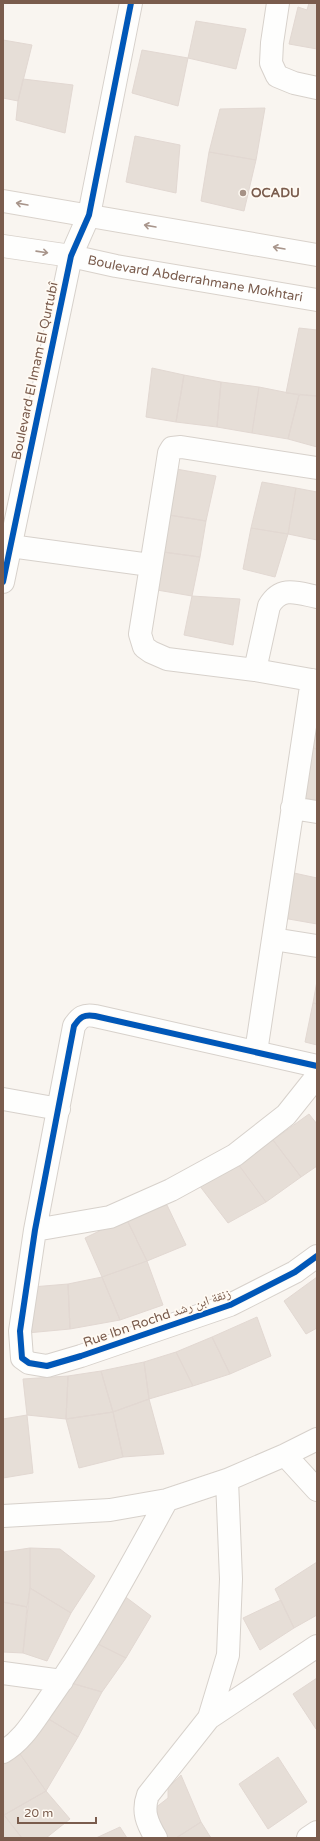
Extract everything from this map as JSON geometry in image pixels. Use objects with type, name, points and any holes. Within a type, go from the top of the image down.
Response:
[{"type":"street","name":"Boulevard El Imam El Qurtubî","points":[[3,582],[6,546],[71,256],[88,215],[131,3]]},
{"type":"street","points":[[278,3],[272,43],[271,63],[277,76],[294,83],[317,88]]},
{"type":"street","points":[[3,201],[317,255]]},
{"type":"street","name":"Boulevard Abderrahmane Mokhtari","points":[[3,246],[71,256],[116,266],[317,300]]},
{"type":"street","points":[[256,1052],[292,808],[315,681],[255,670],[167,659],[144,647],[140,634],[169,453],[172,448],[181,447],[317,468]]},
{"type":"street","points":[[6,546],[150,565]]},
{"type":"street","points":[[255,670],[269,606],[274,598],[280,594],[291,592],[317,597]]},
{"type":"street","points":[[292,808],[317,812]]},
{"type":"street","points":[[273,939],[317,946]]},
{"type":"street","points":[[317,1066],[86,1015],[80,1018],[74,1026],[36,1230],[110,1217],[171,1190],[203,1173],[235,1155],[286,1115],[317,1076]]},
{"type":"street","points":[[3,1099],[59,1109]]},
{"type":"street","name":"Rue Ibn Rochd زنقة ابن رشد","points":[[36,1230],[20,1331],[22,1358],[29,1363],[47,1366],[81,1356],[230,1305],[295,1272],[317,1256]]},
{"type":"street","points":[[3,1516],[110,1510],[167,1500],[227,1480],[285,1455],[317,1439]]},
{"type":"street","points":[[285,1455],[317,1490]]},
{"type":"street","points":[[209,1718],[228,1655],[231,1579],[227,1480]]},
{"type":"street","points":[[3,1752],[12,1747],[24,1734],[62,1681],[119,1588],[167,1500]]},
{"type":"street","points":[[156,1838],[149,1827],[145,1814],[145,1803],[148,1795],[209,1718],[317,1646]]},
{"type":"street","points":[[3,1673],[62,1681]]},
{"type":"street","points":[[308,1838],[317,1832]]},
{"type":"building","points":[[309,3],[317,3],[317,49],[289,44],[298,7],[307,10]]},
{"type":"building","points":[[196,21],[246,29],[236,69],[188,58]]},
{"type":"building","points":[[3,40],[32,45],[18,101],[3,98]]},
{"type":"building","points":[[142,50],[188,58],[178,106],[132,93]]},
{"type":"building","points":[[23,79],[73,85],[65,133],[16,120],[18,101]]},
{"type":"building","points":[[265,108],[256,160],[209,152],[220,109]]},
{"type":"building","points":[[135,136],[180,145],[176,193],[126,182]]},
{"type":"building","points":[[209,152],[256,160],[244,211],[201,201]]},
{"type":"building","points":[[299,328],[317,330],[317,396],[286,393]]},
{"type":"building","points":[[152,368],[184,375],[176,422],[146,417]]},
{"type":"building","points":[[184,375],[221,382],[217,427],[176,422]]},
{"type":"building","points":[[221,382],[259,387],[252,433],[217,427]]},
{"type":"building","points":[[259,387],[299,395],[288,439],[252,433]]},
{"type":"building","points":[[299,395],[317,396],[317,447],[288,439]]},
{"type":"building","points":[[176,469],[216,476],[206,521],[169,515]]},
{"type":"building","points":[[262,482],[296,488],[288,534],[251,528]]},
{"type":"building","points":[[296,488],[317,492],[317,540],[288,534]]},
{"type":"building","points":[[169,515],[206,521],[200,557],[163,552]]},
{"type":"building","points":[[251,528],[288,534],[275,577],[243,569]]},
{"type":"building","points":[[163,552],[200,557],[192,596],[157,590]]},
{"type":"building","points":[[192,596],[240,599],[233,645],[184,635]]},
{"type":"building","points":[[317,715],[317,749],[309,747]]},
{"type":"building","points":[[309,747],[317,749],[317,801],[300,797]]},
{"type":"building","points":[[294,873],[317,878],[317,924],[283,918]]},
{"type":"building","points":[[317,981],[317,1004],[313,1003]]},
{"type":"building","points":[[313,1003],[317,1004],[317,1045],[305,1042]]},
{"type":"building","points":[[309,1114],[317,1124],[317,1166],[301,1177],[273,1140]]},
{"type":"building","points":[[273,1140],[301,1177],[266,1202],[238,1164]]},
{"type":"building","points":[[238,1164],[266,1202],[228,1223],[199,1185]]},
{"type":"building","points":[[167,1205],[186,1245],[147,1261],[126,1218]]},
{"type":"building","points":[[126,1218],[147,1261],[102,1277],[85,1238]]},
{"type":"building","points":[[147,1261],[163,1305],[120,1320],[102,1277]]},
{"type":"building","points":[[102,1277],[120,1320],[70,1329],[68,1284]]},
{"type":"building","points":[[317,1277],[317,1328],[306,1334],[284,1301]]},
{"type":"building","points":[[68,1284],[70,1329],[27,1333],[32,1287]]},
{"type":"building","points":[[257,1317],[271,1356],[230,1374],[212,1337]]},
{"type":"building","points":[[212,1337],[230,1374],[193,1386],[176,1352]]},
{"type":"building","points":[[176,1352],[193,1386],[149,1399],[144,1362]]},
{"type":"building","points":[[144,1362],[149,1399],[113,1412],[101,1371]]},
{"type":"building","points":[[101,1371],[113,1412],[66,1419],[68,1376]]},
{"type":"building","points":[[68,1376],[66,1419],[27,1415],[23,1379]]},
{"type":"building","points":[[149,1399],[164,1454],[123,1457],[113,1412]]},
{"type":"building","points":[[113,1412],[123,1457],[79,1468],[66,1419]]},
{"type":"building","points":[[27,1415],[33,1473],[3,1478],[3,1419]]},
{"type":"building","points":[[30,1548],[60,1549],[95,1576],[71,1613],[30,1588]]},
{"type":"building","points":[[30,1548],[30,1588],[27,1607],[3,1602],[3,1552]]},
{"type":"building","points":[[317,1562],[317,1615],[294,1628],[275,1589]]},
{"type":"building","points":[[30,1588],[71,1613],[47,1661],[23,1653]]},
{"type":"building","points":[[123,1595],[151,1616],[126,1658],[90,1640]]},
{"type":"building","points":[[281,1600],[294,1628],[260,1650],[243,1618]]},
{"type":"building","points":[[3,1602],[27,1607],[23,1653],[3,1652]]},
{"type":"building","points":[[90,1640],[126,1658],[102,1692],[71,1683]]},
{"type":"building","points":[[317,1678],[317,1728],[316,1729],[293,1694]]},
{"type":"building","points":[[71,1683],[102,1692],[78,1737],[47,1718]]},
{"type":"building","points":[[47,1718],[78,1737],[46,1791],[20,1754]]},
{"type":"building","points":[[20,1754],[46,1791],[4,1815],[3,1764]]},
{"type":"building","points":[[278,1757],[307,1802],[268,1829],[239,1784]]},
{"type":"building","points":[[181,1775],[201,1822],[176,1838],[162,1838],[150,1812],[168,1798],[168,1788]]},
{"type":"building","points":[[46,1791],[70,1819],[46,1838],[22,1838],[4,1815]]},
{"type":"building","points":[[3,1814],[4,1815],[22,1838],[3,1838]]},
{"type":"building","points":[[201,1822],[211,1838],[176,1838]]},
{"type":"building","points":[[120,1827],[127,1838],[96,1838]]},
{"type":"cycle path","points":[[3,582],[71,256],[89,215],[131,3]]},
{"type":"cycle path","points":[[317,1066],[95,1016],[88,1015],[78,1020],[74,1026],[35,1230],[20,1331],[22,1358],[29,1363],[47,1366],[81,1356],[230,1305],[295,1272],[317,1256]]},
{"type":"place","name":"OCADU","points":[[243,193]]}]
